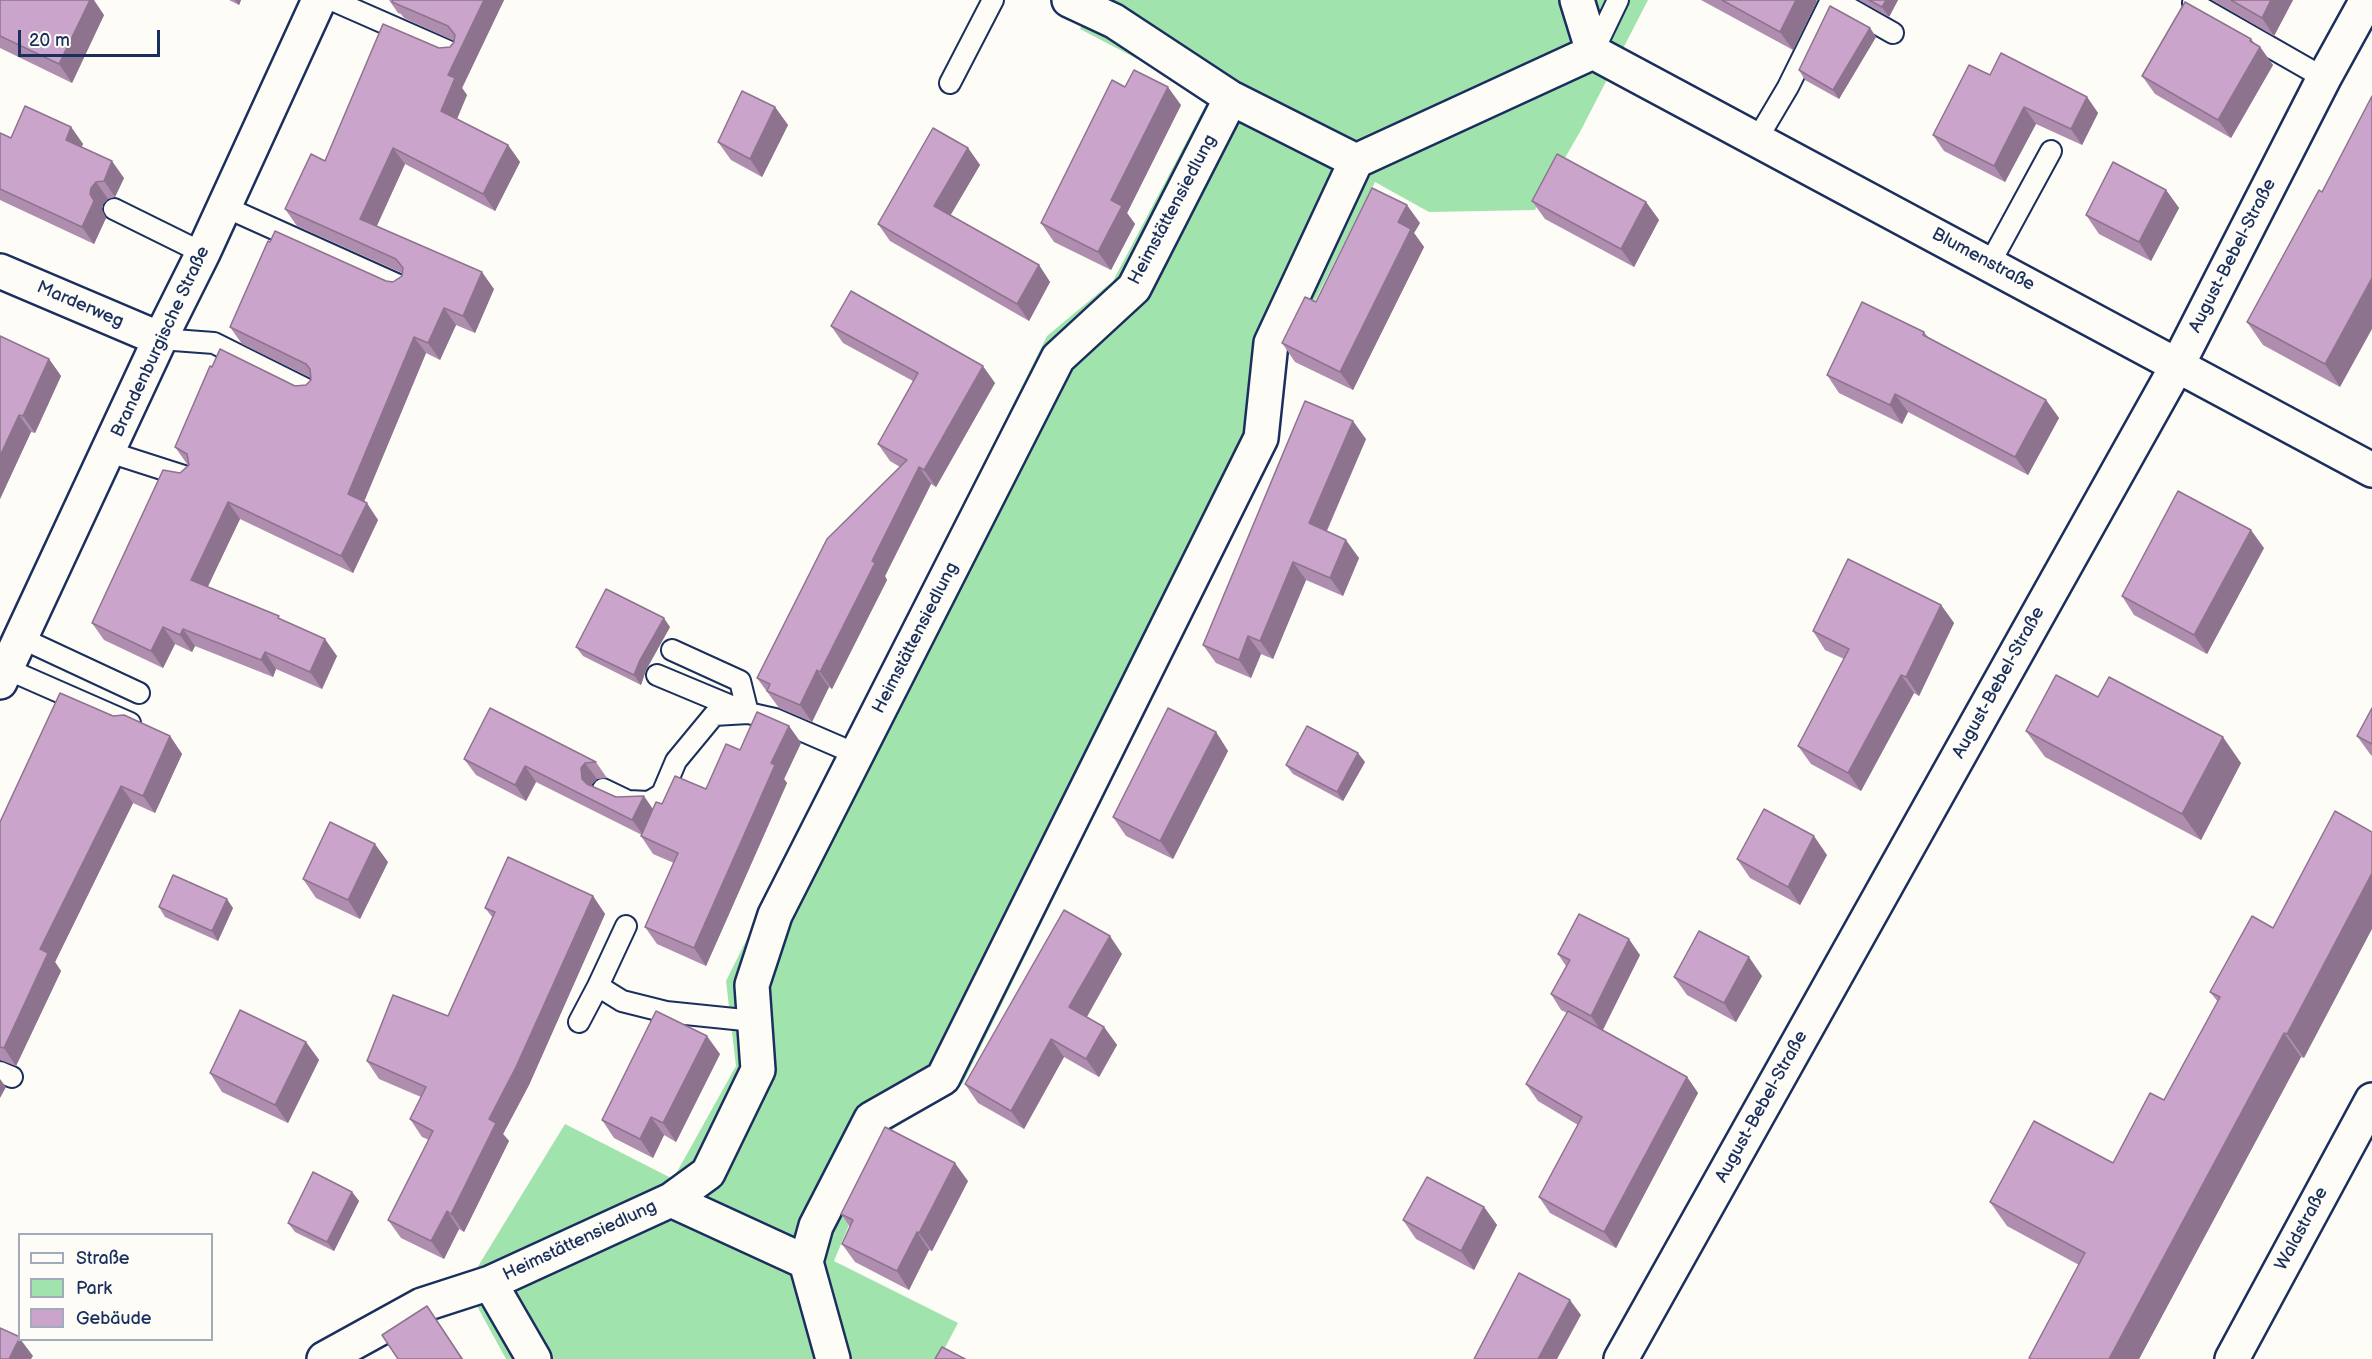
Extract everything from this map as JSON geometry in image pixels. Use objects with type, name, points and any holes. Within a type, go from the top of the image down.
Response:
[{"type":"street","name":"Brandenburgische Straße","points":[[3,676],[160,339],[203,253],[319,0]]},
{"type":"street","points":[[1069,0],[1118,10],[1231,98],[1356,160]]},
{"type":"street","points":[[833,1359],[806,1262],[816,1226],[871,1119],[943,1078],[1261,438],[1271,343],[1356,160],[1593,52],[1577,0]]},
{"type":"street","name":"August-Bebel-Straße","points":[[1621,1359],[2176,366],[2324,78],[2367,0]]},
{"type":"street","name":"Blumenstraße","points":[[1593,52],[2372,470]]},
{"type":"street","name":"Heimstättensiedlung","points":[[324,1359],[422,1305],[490,1283],[670,1200],[708,1173],[758,1070],[752,985],[775,915],[1058,358],[1134,288],[1231,98]]},
{"type":"street","name":"Marderweg","points":[[0,271],[160,339]]},
{"type":"street","name":"Waldstraße","points":[[2232,1359],[2372,1100]]},
{"type":"street","name":"Heimstättensiedlung","points":[[670,1200],[806,1262]]},
{"type":"street","name":"Heimstättensiedlung","points":[[490,1283],[534,1359]]},
{"type":"lane","points":[[332,0],[455,54]]},
{"type":"lane","points":[[950,83],[993,0]]},
{"type":"lane","points":[[1593,52],[1618,0]]},
{"type":"lane","points":[[1756,141],[1788,87],[1833,0],[1893,33]]},
{"type":"lane","points":[[2193,3],[2324,78]]},
{"type":"lane","points":[[1990,263],[2051,151]]},
{"type":"lane","points":[[223,206],[403,287]]},
{"type":"lane","points":[[114,209],[203,253]]},
{"type":"lane","points":[[160,339],[214,343],[312,392]]},
{"type":"lane","points":[[109,452],[190,478]]},
{"type":"lane","points":[[21,638],[139,693]]},
{"type":"lane","points":[[672,650],[740,681],[748,713]]},
{"type":"lane","points":[[657,675],[748,713],[775,719],[856,754]]},
{"type":"lane","points":[[3,676],[130,723]]},
{"type":"lane","points":[[603,789],[628,801],[649,802],[662,794],[676,761],[714,715],[748,713]]},
{"type":"lane","points":[[579,1022],[626,926]]},
{"type":"lane","points":[[598,986],[622,1001],[666,1012],[754,1021]]},
{"type":"green space","points":[[1094,0],[1648,0],[1581,130],[1535,210],[1429,212],[1375,182],[1281,368],[1274,449],[963,1083],[887,1133],[834,1261],[958,1323],[939,1359],[506,1359],[466,1286],[565,1124],[673,1179],[736,1066],[726,981],[1047,336],[1113,281],[1210,97],[1080,29]]},
{"type":"building","points":[[0,0],[90,0],[59,64],[0,36]]},
{"type":"building","points":[[393,0],[484,0],[448,75],[455,78],[441,111],[508,145],[483,194],[393,148],[360,219],[482,272],[463,316],[444,308],[428,343],[414,337],[348,494],[367,503],[341,556],[228,502],[191,580],[279,616],[278,618],[325,639],[310,672],[265,652],[261,660],[183,629],[180,635],[163,627],[151,651],[92,623],[163,470],[180,473],[189,465],[187,454],[175,447],[210,366],[212,367],[220,349],[295,386],[306,385],[311,380],[310,369],[306,364],[230,327],[268,241],[270,242],[275,231],[386,281],[393,282],[402,276],[403,268],[396,259],[285,209],[311,154],[325,161],[383,24],[439,48],[450,47],[454,42],[455,35],[448,26],[392,2]]},
{"type":"building","points":[[1722,0],[1796,0],[1780,32]]},
{"type":"building","points":[[1869,0],[1886,0],[1882,7]]},
{"type":"building","points":[[2231,0],[2271,0],[2262,18]]},
{"type":"building","points":[[2185,2],[2251,39],[2250,41],[2260,47],[2218,120],[2142,76]]},
{"type":"building","points":[[1830,6],[1870,28],[1833,90],[1799,70]]},
{"type":"building","points":[[2001,53],[2087,97],[2071,129],[2024,107],[1994,166],[1933,135],[1969,65],[1990,75]]},
{"type":"building","points":[[1134,70],[1168,87],[1111,200],[1122,206],[1098,252],[1041,223],[1112,80],[1125,87]]},
{"type":"building","points":[[742,91],[775,107],[750,159],[718,142]]},
{"type":"building","points":[[2372,96],[2372,278],[2325,364],[2247,322],[2319,190],[2322,192]]},
{"type":"building","points":[[25,106],[71,127],[66,140],[112,161],[104,181],[96,182],[91,188],[90,194],[94,201],[82,227],[0,189],[0,133],[11,138]]},
{"type":"building","points":[[933,128],[968,148],[934,206],[1039,265],[1017,304],[878,224]]},
{"type":"building","points":[[1557,154],[1646,202],[1621,249],[1532,201]]},
{"type":"building","points":[[2113,162],[2166,190],[2139,242],[2086,215]]},
{"type":"building","points":[[1372,188],[1407,205],[1398,222],[1411,229],[1340,372],[1282,343],[1305,297],[1316,302]]},
{"type":"building","points":[[851,291],[983,366],[924,470],[919,467],[872,561],[875,563],[820,672],[817,670],[800,705],[767,691],[770,684],[757,678],[827,539],[907,460],[878,444],[918,373],[831,326]]},
{"type":"building","points":[[1862,302],[1924,332],[1923,335],[2046,400],[2015,457],[1895,394],[1890,405],[1827,375]]},
{"type":"building","points":[[0,336],[49,359],[23,416],[19,415],[0,456]]},
{"type":"building","points":[[1305,401],[1353,421],[1309,523],[1346,540],[1330,578],[1293,562],[1260,641],[1248,636],[1239,660],[1203,645]]},
{"type":"building","points":[[2178,491],[2251,530],[2194,635],[2122,596]]},
{"type":"building","points":[[1848,559],[1941,605],[1906,677],[1901,675],[1848,773],[1798,746],[1849,649],[1813,631]]},
{"type":"building","points":[[606,589],[664,618],[634,675],[576,647]]},
{"type":"building","points":[[2056,675],[2098,697],[2109,677],[2223,737],[2182,814],[2026,731]]},
{"type":"building","points":[[60,693],[113,716],[124,715],[170,736],[143,796],[121,786],[40,949],[48,953],[4,1048],[0,1047],[0,822]]},
{"type":"building","points":[[490,708],[596,762],[585,763],[581,768],[582,779],[587,784],[616,797],[644,796],[632,820],[525,766],[515,785],[464,759]]},
{"type":"building","points":[[1168,708],[1216,732],[1160,841],[1113,817]]},
{"type":"building","points":[[2372,708],[2372,744],[2357,736]]},
{"type":"building","points":[[757,712],[789,726],[771,763],[775,765],[694,948],[645,927],[678,853],[641,836],[656,802],[662,804],[675,776],[706,789],[726,744],[740,750]]},
{"type":"building","points":[[1307,726],[1358,753],[1337,792],[1286,765]]},
{"type":"building","points":[[1764,809],[1814,836],[1788,887],[1737,859]]},
{"type":"building","points":[[2335,811],[2372,832],[2372,873],[2287,1034],[2284,1033],[2109,1359],[2029,1358],[2085,1253],[1990,1202],[2034,1121],[2113,1163],[2150,1093],[2164,1100],[2220,997],[2210,992],[2252,916],[2273,928]]},
{"type":"building","points":[[330,822],[375,844],[348,900],[303,879]]},
{"type":"building","points":[[508,857],[593,896],[516,1067],[489,1119],[496,1123],[451,1214],[447,1211],[431,1241],[388,1220],[433,1131],[410,1119],[426,1087],[367,1061],[393,995],[448,1016],[495,912],[485,908]]},
{"type":"building","points":[[173,875],[227,899],[212,931],[159,907]]},
{"type":"building","points":[[1064,910],[1110,936],[1069,1007],[1104,1027],[1086,1059],[1051,1039],[1011,1111],[965,1084]]},
{"type":"building","points":[[1579,914],[1629,939],[1591,1016],[1551,994],[1570,960],[1558,954]]},
{"type":"building","points":[[1699,931],[1749,957],[1724,1003],[1674,977]]},
{"type":"building","points":[[240,1010],[306,1042],[275,1105],[210,1073]]},
{"type":"building","points":[[656,1011],[707,1036],[663,1123],[651,1117],[640,1139],[602,1120]]},
{"type":"building","points":[[1568,1011],[1687,1077],[1604,1232],[1539,1197],[1582,1117],[1526,1084]]},
{"type":"building","points":[[885,1127],[955,1163],[897,1271],[842,1244],[853,1220],[841,1214]]},
{"type":"building","points":[[313,1172],[352,1192],[327,1242],[288,1223]]},
{"type":"building","points":[[1427,1177],[1484,1207],[1461,1251],[1403,1220]]},
{"type":"building","points":[[1519,1273],[1570,1300],[1538,1359],[1474,1359]]},
{"type":"building","points":[[427,1306],[462,1359],[398,1359],[382,1335]]},
{"type":"building","points":[[0,1328],[18,1336],[18,1341],[9,1359],[0,1359]]},
{"type":"building","points":[[942,1347],[965,1359],[935,1359]]}]
